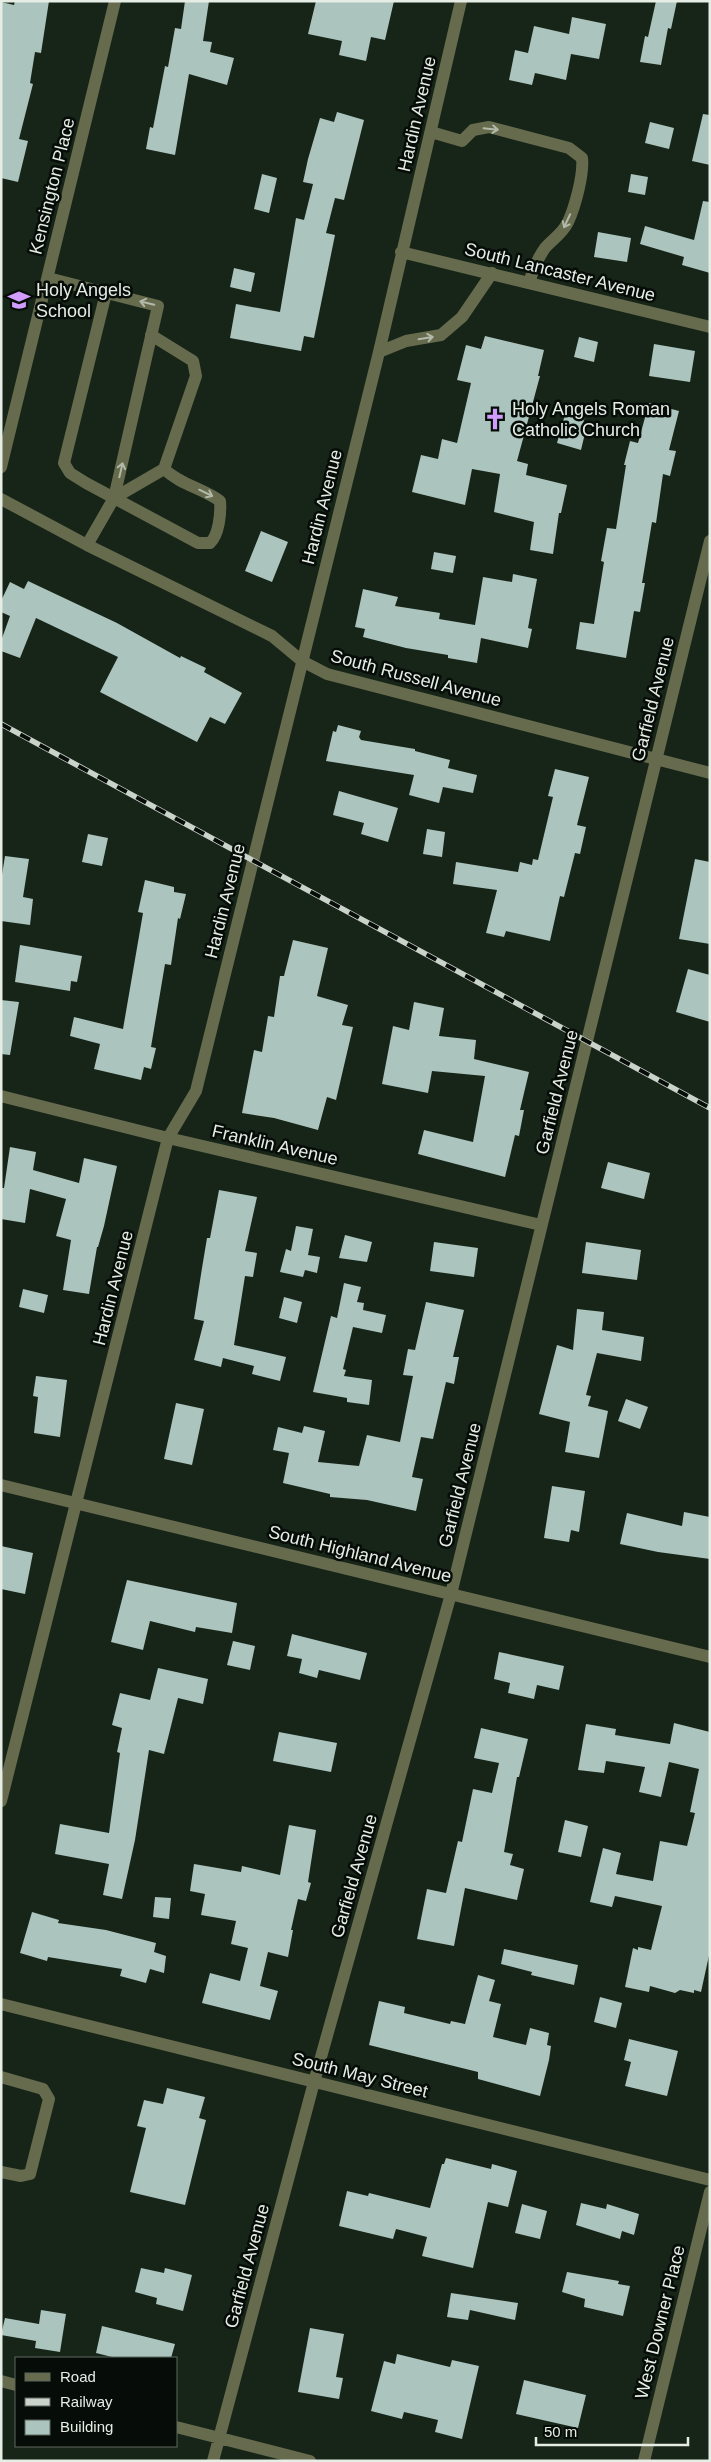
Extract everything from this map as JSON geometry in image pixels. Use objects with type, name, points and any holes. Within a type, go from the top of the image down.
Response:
[{"type":"street","name":"Kensington Place","points":[[1,467],[115,1]]},
{"type":"street","name":"Hardin Avenue","points":[[1,1801],[168,1138],[196,1091],[380,352],[401,252],[461,1]]},
{"type":"street","points":[[431,132],[462,140],[472,130],[488,128],[569,148],[582,158],[583,168],[568,222],[557,238],[546,247],[534,265],[529,283]]},
{"type":"street","name":"South Lancaster Avenue","points":[[401,252],[710,327]]},
{"type":"street","points":[[380,352],[406,341],[440,335],[462,317],[492,274]]},
{"type":"street","points":[[48,278],[158,306],[114,498],[87,545]]},
{"type":"street","points":[[106,293],[64,463],[70,473],[114,498],[198,543],[210,543],[214,540],[217,528],[220,501],[210,494],[176,480],[164,469]]},
{"type":"street","points":[[114,498],[164,469],[196,376],[193,362],[151,335]]},
{"type":"street","name":"South Russell Avenue","points":[[1,499],[87,545],[272,636],[302,661],[327,674],[710,773]]},
{"type":"street","name":"Garfield Avenue","points":[[213,2461],[314,2082],[452,1594],[710,541]]},
{"type":"street","name":"Franklin Avenue","points":[[1,1096],[168,1138],[542,1225]]},
{"type":"street","name":"South Highland Avenue","points":[[1,1485],[710,1657]]},
{"type":"street","name":"South May Street","points":[[1,2004],[710,2180]]},
{"type":"street","points":[[1,2077],[43,2089],[49,2099],[30,2174],[21,2176],[1,2172]]},
{"type":"street","name":"West Downer Place","points":[[644,2461],[710,2192]]},
{"type":"street","points":[[1,2381],[15,2385]]},
{"type":"street","points":[[178,2428],[310,2461]]},
{"type":"building","points":[[15,1],[49,1],[41,53],[35,52],[30,83],[33,84],[19,139],[28,141],[18,182],[1,178],[1,2],[14,5]]},
{"type":"building","points":[[185,1],[209,1],[203,41],[212,42],[210,52],[234,58],[227,85],[189,74],[175,155],[146,149],[150,127],[153,128],[165,66],[168,67],[175,28],[181,29]]},
{"type":"building","points":[[316,1],[394,1],[385,40],[371,37],[366,61],[339,55],[342,41],[308,34]]},
{"type":"building","points":[[656,1],[677,1],[671,29],[668,28],[661,65],[640,62],[645,36],[648,37]]},
{"type":"building","points":[[572,17],[606,24],[599,59],[571,54],[566,80],[535,73],[532,85],[509,80],[515,50],[528,53],[534,26],[569,34]]},
{"type":"building","points":[[337,112],[364,120],[344,200],[335,198],[326,233],[335,235],[314,338],[304,336],[301,351],[230,338],[236,304],[280,312],[296,218],[304,220],[313,184],[303,182],[308,159],[320,118],[334,122]]},
{"type":"building","points":[[703,114],[710,115],[710,165],[692,161]]},
{"type":"building","points":[[650,122],[674,128],[669,149],[645,143]]},
{"type":"building","points":[[262,174],[277,178],[269,213],[254,209]]},
{"type":"building","points":[[631,174],[648,177],[645,195],[628,192]]},
{"type":"building","points":[[703,201],[710,202],[710,273],[682,265],[684,257],[640,244],[645,226],[694,240]]},
{"type":"building","points":[[598,232],[631,238],[627,262],[594,257]]},
{"type":"building","points":[[234,268],[255,273],[251,292],[230,287]]},
{"type":"building","name":"Holy Angels Roman Catholic Church","points":[[485,336],[544,350],[538,376],[540,376],[517,461],[528,464],[526,475],[567,485],[561,513],[559,513],[553,554],[530,550],[534,522],[494,512],[500,474],[472,469],[465,505],[412,492],[421,455],[438,459],[442,439],[457,443],[471,383],[457,380],[466,345],[481,349]]},
{"type":"building","points":[[579,337],[598,342],[594,362],[574,357]]},
{"type":"building","points":[[654,344],[695,351],[690,382],[649,376]]},
{"type":"building","points":[[649,403],[679,411],[669,450],[676,451],[670,476],[663,474],[656,523],[652,522],[642,583],[645,583],[640,612],[634,611],[626,658],[576,649],[580,622],[594,624],[604,562],[601,561],[607,528],[616,529],[626,465],[624,465],[630,441],[638,443]]},
{"type":"building","points":[[568,404],[587,408],[583,424],[587,425],[581,450],[557,443]]},
{"type":"building","points":[[261,531],[288,542],[272,582],[245,571]]},
{"type":"building","points":[[434,552],[456,556],[453,573],[431,569]]},
{"type":"building","points":[[513,574],[537,579],[528,628],[532,629],[528,648],[481,638],[477,663],[448,658],[448,655],[406,648],[363,637],[365,629],[355,627],[363,589],[398,597],[395,606],[440,613],[439,619],[475,625],[483,577],[512,582]]},
{"type":"building","points":[[28,581],[117,623],[180,658],[181,656],[206,668],[204,672],[242,693],[225,724],[210,717],[197,742],[100,692],[118,657],[36,618],[20,658],[1,651],[1,641],[10,616],[1,612],[1,601],[10,582],[24,589]]},
{"type":"building","points":[[338,725],[361,731],[359,737],[361,740],[415,749],[415,751],[450,760],[448,768],[477,775],[473,793],[443,787],[439,803],[409,795],[414,775],[326,761],[333,731],[336,732]]},
{"type":"building","points":[[555,769],[589,777],[577,825],[586,827],[580,854],[575,853],[564,897],[560,896],[550,941],[506,931],[504,937],[486,933],[497,890],[453,884],[456,862],[518,872],[520,862],[532,865],[533,859],[538,860],[553,797],[548,796]]},
{"type":"building","points":[[339,791],[398,808],[388,842],[361,834],[364,823],[333,815]]},
{"type":"building","points":[[427,829],[445,832],[442,857],[423,854]]},
{"type":"building","points":[[88,834],[108,838],[102,866],[82,862]]},
{"type":"building","points":[[5,856],[29,859],[23,897],[33,899],[30,925],[1,921],[1,881]]},
{"type":"building","points":[[695,859],[710,862],[710,944],[679,939]]},
{"type":"building","points":[[145,880],[174,887],[174,892],[186,894],[180,919],[178,918],[171,965],[165,964],[151,1047],[156,1048],[151,1069],[144,1067],[141,1080],[94,1069],[100,1044],[70,1036],[74,1017],[123,1029],[143,913],[138,912]]},
{"type":"building","points":[[293,940],[328,948],[317,996],[348,1005],[342,1025],[353,1027],[336,1100],[327,1097],[318,1130],[274,1118],[242,1113],[254,1050],[262,1052],[268,1016],[274,1017],[280,976],[284,976]]},
{"type":"building","points":[[20,945],[82,956],[77,982],[71,981],[70,991],[15,982]]},
{"type":"building","points":[[688,969],[710,975],[710,1022],[676,1012]]},
{"type":"building","points":[[1,1000],[19,1002],[10,1055],[1,1054]]},
{"type":"building","points":[[414,1002],[444,1008],[439,1036],[476,1040],[474,1059],[529,1072],[520,1110],[524,1110],[519,1136],[515,1135],[505,1177],[418,1154],[424,1130],[473,1142],[485,1076],[432,1071],[428,1093],[382,1084],[393,1026],[409,1030]]},
{"type":"building","points":[[10,1147],[36,1152],[33,1170],[79,1183],[84,1158],[117,1166],[104,1226],[97,1247],[89,1294],[63,1290],[71,1240],[56,1236],[66,1199],[30,1189],[25,1223],[1,1219],[1,1188],[4,1188]]},
{"type":"building","points":[[608,1162],[650,1173],[644,1199],[601,1188]]},
{"type":"building","points":[[219,1190],[257,1197],[245,1251],[257,1253],[253,1277],[245,1276],[234,1345],[286,1357],[280,1381],[252,1374],[254,1366],[223,1358],[221,1367],[194,1360],[204,1321],[194,1319],[207,1238],[210,1238]]},
{"type":"building","points":[[296,1226],[313,1229],[308,1255],[320,1257],[317,1273],[305,1270],[303,1277],[280,1272],[286,1249],[291,1251]]},
{"type":"building","points":[[345,1235],[372,1242],[367,1262],[339,1258]]},
{"type":"building","points":[[434,1242],[478,1248],[474,1277],[430,1271]]},
{"type":"building","points":[[586,1242],[641,1250],[637,1280],[582,1273]]},
{"type":"building","points":[[344,1283],[361,1287],[357,1302],[364,1303],[363,1310],[386,1315],[382,1333],[353,1327],[343,1369],[346,1370],[344,1376],[372,1380],[369,1405],[347,1402],[347,1398],[313,1392],[331,1316],[337,1318]]},
{"type":"building","points":[[23,1289],[48,1295],[44,1313],[19,1307]]},
{"type":"building","points":[[284,1297],[302,1302],[297,1323],[279,1318]]},
{"type":"building","points":[[426,1302],[464,1310],[453,1357],[459,1357],[454,1384],[446,1382],[433,1439],[421,1437],[412,1477],[423,1479],[416,1511],[367,1500],[330,1497],[330,1494],[283,1483],[289,1453],[273,1450],[278,1427],[302,1433],[304,1426],[325,1431],[318,1462],[359,1466],[367,1435],[400,1442],[413,1376],[403,1375],[408,1349],[415,1350]]},
{"type":"building","points":[[577,1309],[604,1312],[602,1330],[644,1337],[641,1361],[597,1353],[586,1395],[591,1396],[588,1406],[608,1411],[599,1458],[565,1452],[570,1422],[539,1414],[557,1345],[573,1350]]},
{"type":"building","points":[[36,1376],[67,1380],[60,1437],[34,1433],[38,1397],[33,1396]]},
{"type":"building","points":[[626,1399],[648,1407],[640,1429],[618,1421]]},
{"type":"building","points":[[176,1403],[204,1409],[192,1465],[164,1459]]},
{"type":"building","points":[[552,1486],[585,1491],[579,1532],[571,1530],[569,1542],[544,1538]]},
{"type":"building","points":[[684,1512],[710,1517],[710,1559],[658,1552],[620,1544],[627,1513],[682,1526]]},
{"type":"building","points":[[1,1546],[33,1553],[25,1594],[1,1589]]},
{"type":"building","points":[[127,1580],[237,1603],[232,1633],[196,1627],[195,1632],[150,1621],[143,1650],[111,1642]]},
{"type":"building","points":[[292,1634],[367,1653],[360,1680],[319,1670],[317,1678],[299,1673],[302,1659],[287,1656]]},
{"type":"building","points":[[233,1641],[255,1646],[250,1670],[227,1665]]},
{"type":"building","points":[[499,1652],[564,1666],[559,1690],[537,1685],[534,1699],[508,1693],[510,1683],[494,1679]]},
{"type":"building","points":[[158,1668],[208,1679],[203,1704],[178,1698],[164,1754],[149,1750],[135,1840],[122,1899],[103,1895],[109,1864],[55,1854],[60,1824],[109,1833],[120,1753],[117,1752],[122,1728],[112,1725],[120,1693],[150,1700]]},
{"type":"building","points":[[674,1723],[710,1732],[710,1951],[701,1992],[694,1990],[694,1993],[680,1990],[675,1993],[650,1986],[649,1992],[625,1987],[633,1948],[638,1950],[638,1947],[651,1950],[662,1906],[615,1896],[612,1907],[590,1902],[603,1848],[621,1853],[616,1874],[653,1881],[660,1841],[687,1846],[695,1813],[690,1812],[699,1769],[669,1762],[661,1797],[639,1792],[645,1767],[606,1761],[604,1773],[578,1770],[586,1724],[616,1729],[615,1735],[670,1744]]},
{"type":"building","points":[[481,1728],[528,1739],[519,1777],[517,1777],[504,1852],[513,1854],[510,1865],[524,1869],[517,1900],[465,1888],[454,1946],[417,1939],[427,1889],[446,1893],[458,1841],[462,1842],[473,1789],[492,1793],[499,1763],[474,1758]]},
{"type":"building","points":[[279,1732],[337,1743],[331,1772],[273,1761]]},
{"type":"building","points":[[565,1820],[588,1826],[581,1857],[558,1852]]},
{"type":"building","points":[[289,1825],[316,1830],[308,1882],[311,1883],[306,1901],[298,1899],[291,1930],[293,1930],[288,1957],[268,1952],[260,1986],[278,1991],[270,2020],[202,2003],[210,1973],[240,1981],[248,1948],[231,1944],[236,1921],[201,1915],[205,1894],[190,1891],[194,1864],[241,1872],[242,1866],[280,1875]]},
{"type":"building","points":[[155,1897],[171,1898],[169,1919],[153,1917]]},
{"type":"building","points":[[32,1912],[59,1920],[58,1923],[106,1930],[156,1943],[154,1952],[166,1956],[164,1973],[150,1969],[146,1983],[120,1976],[122,1969],[48,1957],[47,1961],[20,1953]]},
{"type":"building","points":[[504,1949],[578,1965],[574,1985],[531,1975],[532,1972],[501,1964]]},
{"type":"building","points":[[478,1975],[495,1980],[489,2001],[501,2004],[493,2037],[526,2045],[530,2028],[549,2033],[547,2045],[551,2046],[549,2060],[540,2096],[478,2079],[478,2072],[369,2045],[379,2001],[405,2007],[404,2013],[450,2024],[451,2021],[465,2024]]},
{"type":"building","points":[[600,1997],[622,2003],[616,2028],[594,2022]]},
{"type":"building","points":[[629,2039],[678,2051],[667,2096],[625,2086],[631,2062],[624,2060]]},
{"type":"building","points":[[167,2088],[205,2097],[199,2118],[206,2120],[185,2205],[130,2192],[146,2128],[137,2126],[144,2100],[163,2104]]},
{"type":"building","points":[[446,2158],[491,2169],[492,2164],[517,2171],[508,2207],[488,2202],[473,2268],[422,2256],[427,2237],[396,2229],[393,2239],[339,2226],[347,2191],[368,2196],[369,2193],[430,2208],[442,2164],[444,2164]]},
{"type":"building","points":[[581,2203],[606,2209],[607,2204],[639,2214],[634,2235],[622,2231],[620,2239],[576,2225]]},
{"type":"building","points":[[522,2204],[547,2211],[540,2239],[515,2233]]},
{"type":"building","points":[[141,2268],[164,2273],[165,2268],[192,2275],[183,2311],[156,2304],[157,2298],[135,2292]]},
{"type":"building","points":[[567,2272],[619,2281],[618,2284],[630,2286],[623,2316],[584,2307],[585,2299],[562,2292]]},
{"type":"building","points":[[451,2293],[518,2303],[515,2320],[470,2310],[468,2320],[447,2317]]},
{"type":"building","points":[[41,2310],[66,2314],[60,2352],[35,2348],[36,2341],[1,2335],[5,2318],[39,2324]]},
{"type":"building","points":[[102,2326],[175,2344],[171,2357],[112,2357],[96,2353]]},
{"type":"building","points":[[310,2328],[344,2334],[336,2377],[343,2378],[339,2399],[298,2392]]},
{"type":"building","points":[[397,2354],[450,2367],[452,2360],[479,2366],[462,2439],[435,2432],[438,2420],[404,2412],[402,2419],[371,2411],[384,2361],[395,2364]]},
{"type":"building","points":[[524,2380],[586,2395],[578,2428],[516,2414]]},
{"type":"railway","points":[[1,724],[710,1108]]},
{"type":"place","name":"Holy Angels School","points":[[19,300]]},
{"type":"place","name":"Holy Angels Roman Catholic Church","points":[[495,419]]}]
